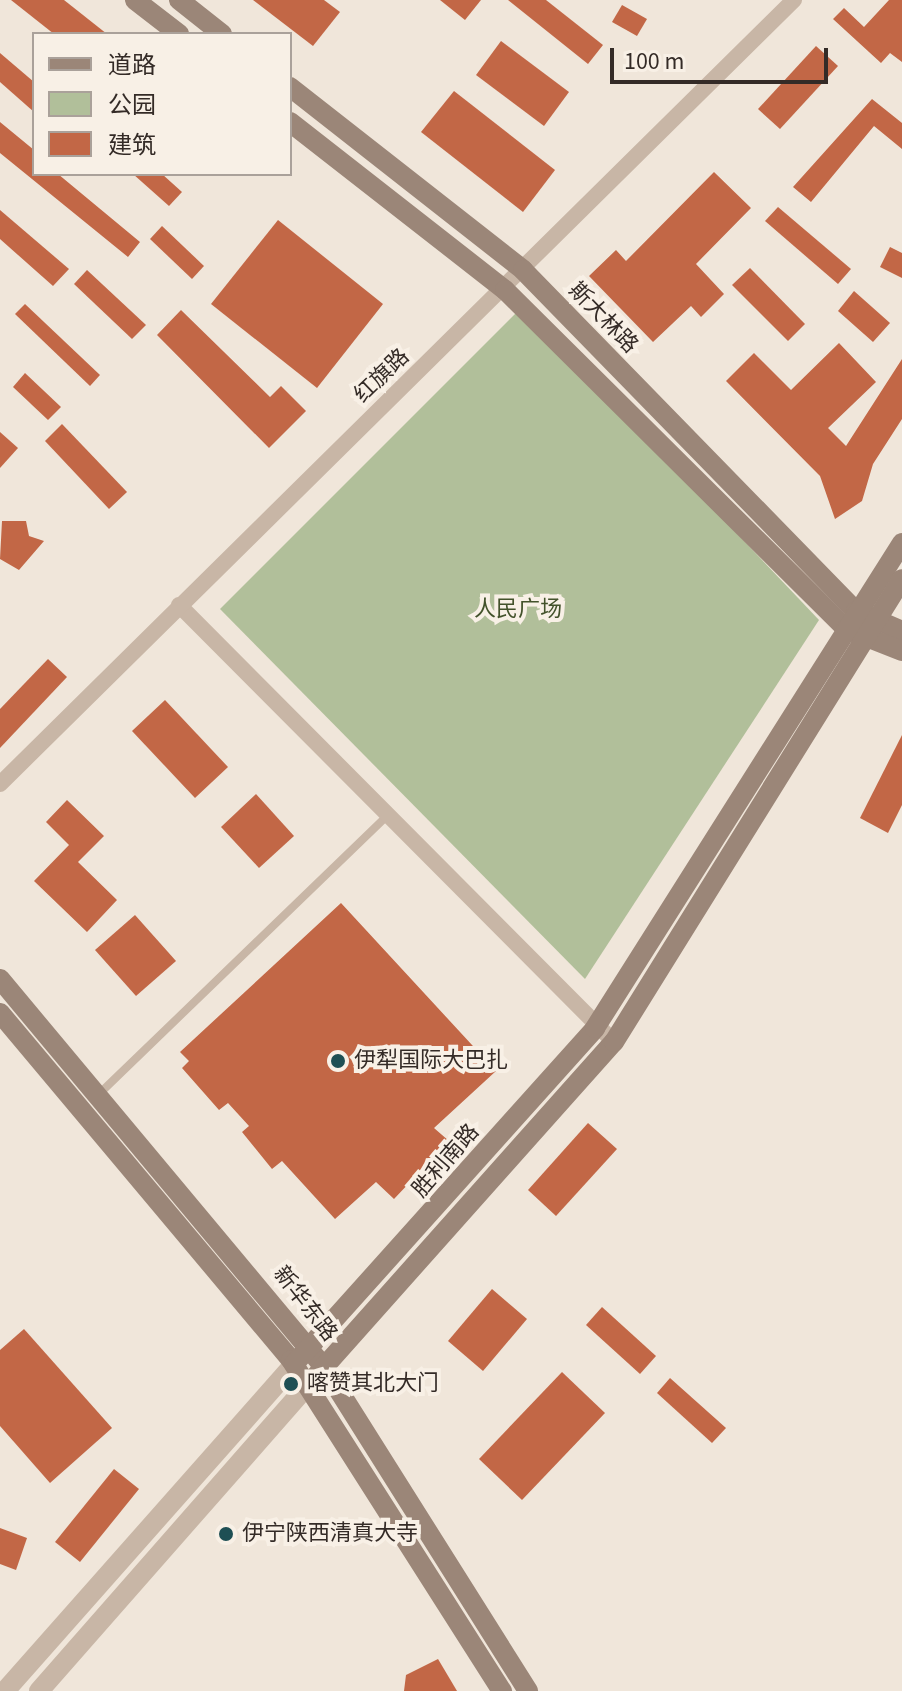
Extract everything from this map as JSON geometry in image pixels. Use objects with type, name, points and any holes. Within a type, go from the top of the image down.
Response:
[{"type":"main road","points":[[135,0],[176,32]]},
{"type":"main road","points":[[179,0],[219,32]]},
{"type":"main road","name":"斯大林路","points":[[292,89],[523,270],[860,625]]},
{"type":"main road","points":[[292,124],[503,289],[860,625],[902,651]]},
{"type":"main road","points":[[308,1385],[614,1042],[831,703],[860,625],[902,543]]},
{"type":"main road","points":[[860,625],[902,579]]},
{"type":"main road","points":[[860,625],[902,631]]},
{"type":"main road","name":"胜利南路","points":[[294,1364],[595,1028],[860,625]]},
{"type":"main road","name":"新华东路","points":[[0,979],[324,1367],[528,1691]]},
{"type":"main road","name":"新华东路","points":[[0,1013],[294,1364],[502,1691]]},
{"type":"street","name":"红旗路","points":[[0,784],[794,0]]},
{"type":"street","points":[[179,605],[595,1028],[614,1042]]},
{"type":"street","name":"胜利南路","points":[[5,1691],[294,1364]]},
{"type":"street","points":[[39,1691],[308,1385]]},
{"type":"lane","points":[[98,1094],[386,817]]},
{"type":"green space","name":"人民广场","points":[[522,307],[819,620],[585,979],[220,609]]},
{"type":"building","points":[[11,0],[64,0],[104,32],[51,32]]},
{"type":"building","points":[[253,0],[324,0],[340,12],[313,46]]},
{"type":"building","points":[[440,0],[481,0],[465,20]]},
{"type":"building","points":[[508,0],[546,0],[603,45],[588,64]]},
{"type":"building","points":[[889,0],[902,0],[902,62],[890,53],[881,63],[833,19],[844,8],[864,27]]},
{"type":"building","points":[[622,5],[647,19],[637,36],[612,22]]},
{"type":"building","points":[[501,41],[569,92],[544,126],[476,75]]},
{"type":"building","points":[[816,46],[838,66],[780,129],[758,109]]},
{"type":"building","points":[[0,53],[32,80],[32,110],[0,82]]},
{"type":"building","points":[[454,91],[555,170],[523,212],[421,132]]},
{"type":"building","points":[[872,99],[902,123],[902,149],[874,126],[811,202],[793,187]]},
{"type":"building","points":[[0,122],[32,148],[32,176],[60,176],[140,242],[128,257],[0,153]]},
{"type":"building","points":[[714,172],[751,208],[696,264],[724,294],[701,317],[691,306],[653,342],[589,276],[616,250],[626,261]]},
{"type":"building","points":[[135,176],[164,176],[182,192],[169,206]]},
{"type":"building","points":[[778,207],[851,269],[838,284],[765,221]]},
{"type":"building","points":[[0,210],[69,269],[53,286],[0,239]]},
{"type":"building","points":[[278,220],[383,304],[317,388],[211,304]]},
{"type":"building","points":[[162,226],[204,266],[192,279],[150,239]]},
{"type":"building","points":[[890,247],[902,253],[902,278],[880,267]]},
{"type":"building","points":[[750,268],[805,324],[788,341],[732,285]]},
{"type":"building","points":[[87,270],[146,325],[132,339],[74,284]]},
{"type":"building","points":[[854,291],[890,323],[873,342],[838,311]]},
{"type":"building","points":[[25,304],[100,375],[90,386],[15,314]]},
{"type":"building","points":[[181,310],[270,397],[281,386],[306,411],[269,448],[157,335]]},
{"type":"building","points":[[839,343],[876,382],[828,428],[846,446],[902,359],[902,419],[873,464],[862,501],[835,519],[820,476],[726,381],[754,353],[791,390]]},
{"type":"building","points":[[25,373],[61,407],[48,420],[13,387]]},
{"type":"building","points":[[62,424],[127,492],[109,509],[45,441]]},
{"type":"building","points":[[0,432],[18,448],[0,468]]},
{"type":"building","points":[[2,521],[26,521],[29,536],[44,541],[19,570],[0,559]]},
{"type":"building","points":[[48,659],[67,677],[0,748],[0,709]]},
{"type":"building","points":[[165,700],[228,767],[195,798],[132,731]]},
{"type":"building","points":[[902,735],[902,805],[888,833],[860,818]]},
{"type":"building","points":[[256,794],[294,836],[259,868],[221,827]]},
{"type":"building","points":[[67,800],[104,836],[78,862],[117,900],[87,932],[34,881],[69,845],[46,822]]},
{"type":"building","name":"伊犁国际大巴扎","points":[[341,903],[496,1071],[434,1128],[449,1141],[394,1199],[376,1182],[335,1219],[282,1161],[272,1169],[242,1132],[249,1126],[228,1103],[219,1110],[182,1068],[189,1061],[180,1052]]},
{"type":"building","points":[[135,915],[176,961],[136,996],[95,950]]},
{"type":"building","points":[[588,1123],[617,1149],[556,1216],[528,1190]]},
{"type":"building","points":[[492,1289],[527,1319],[483,1371],[448,1341]]},
{"type":"building","points":[[602,1307],[656,1356],[640,1374],[586,1325]]},
{"type":"building","points":[[24,1329],[112,1428],[50,1483],[0,1426],[0,1350]]},
{"type":"building","points":[[562,1372],[605,1413],[522,1500],[479,1459]]},
{"type":"building","points":[[670,1378],[726,1428],[712,1443],[657,1393]]},
{"type":"building","points":[[114,1469],[139,1489],[80,1562],[55,1542]]},
{"type":"building","points":[[0,1528],[27,1538],[16,1570],[0,1564]]},
{"type":"building","points":[[438,1659],[457,1691],[404,1691],[406,1675]]},
{"type":"place","name":"伊犁国际大巴扎","points":[[338,1061]]},
{"type":"place","name":"喀赞其北大门","points":[[291,1384]]},
{"type":"place","name":"伊宁陕西清真大寺","points":[[226,1534]]}]
